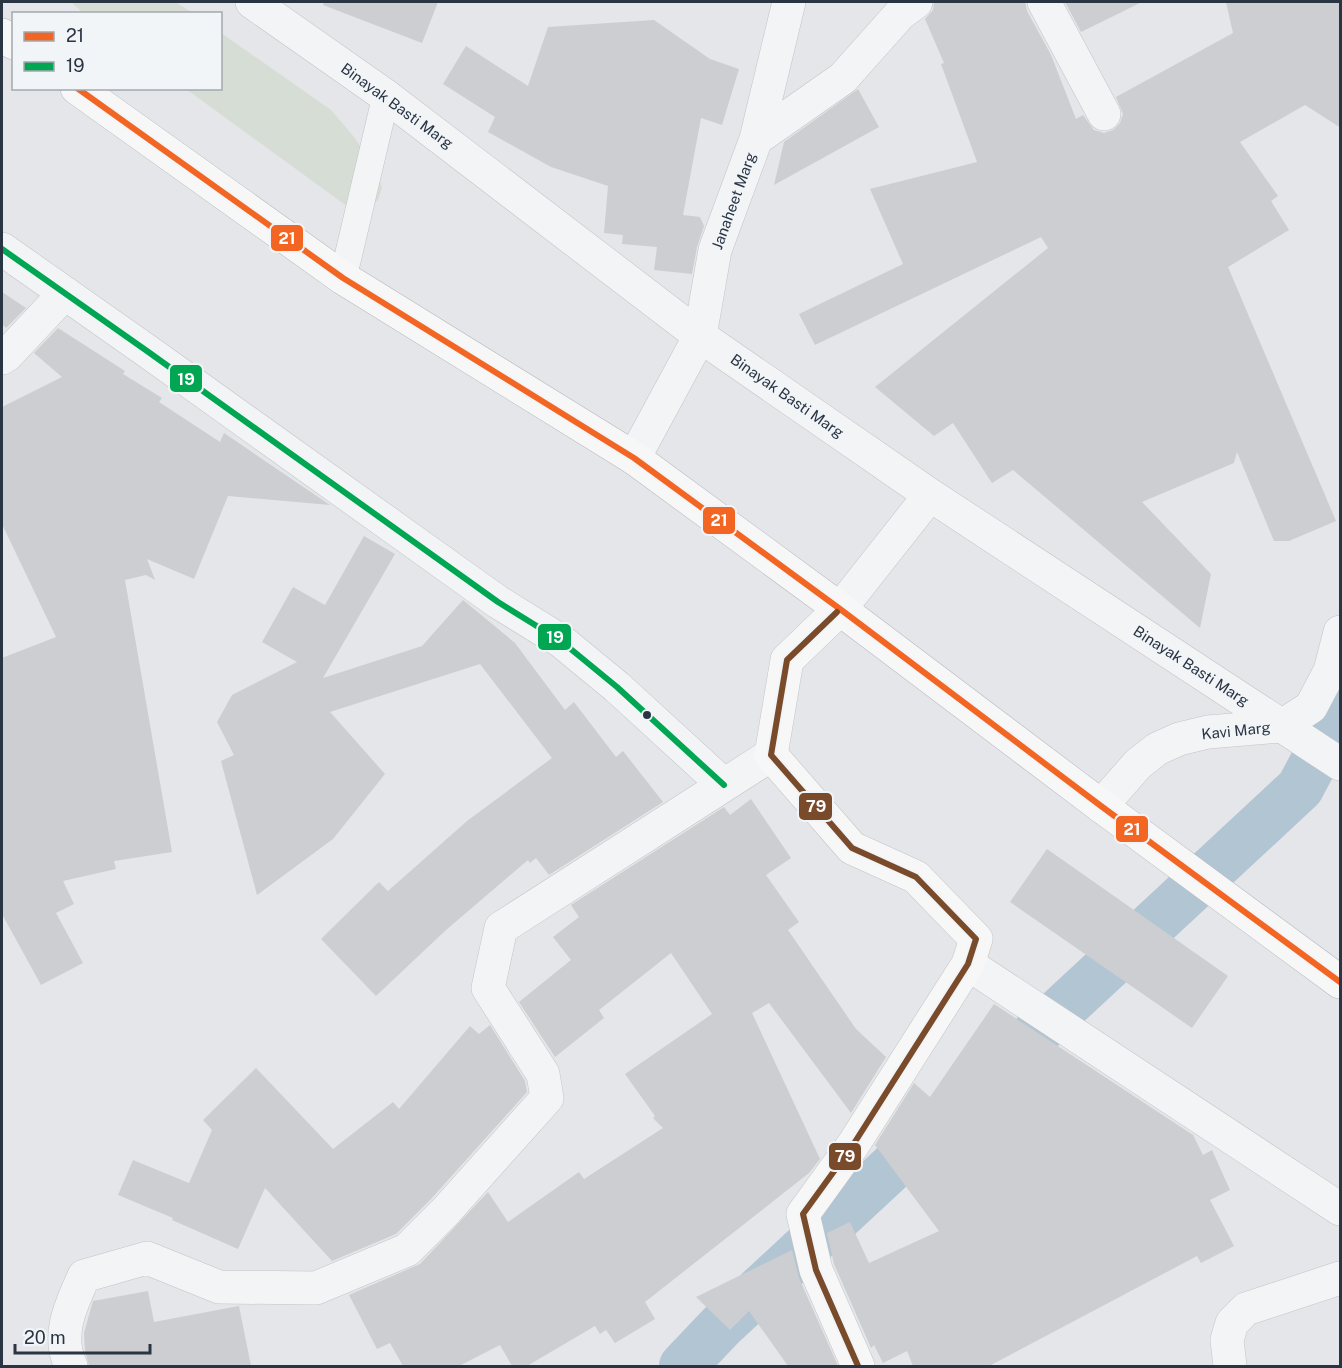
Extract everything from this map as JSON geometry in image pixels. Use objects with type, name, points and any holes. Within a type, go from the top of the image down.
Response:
[{"type":"main road","points":[[80,90],[343,278],[634,458],[1341,982]]},
{"type":"main road","points":[[840,609],[787,660],[771,755],[852,848],[916,877],[976,939],[968,964],[853,1145],[803,1214],[816,1270],[858,1366]]},
{"type":"street","name":"Binayak Basti Marg","points":[[252,2],[386,96],[700,336],[930,495],[1341,764]]},
{"type":"street","name":"Janaheet Marg","points":[[634,458],[700,336],[715,250],[756,139],[789,2]]},
{"type":"street","points":[[756,139],[843,78],[900,14],[916,2]]},
{"type":"street","points":[[1044,2],[1104,114]]},
{"type":"street","points":[[2,249],[498,602],[561,641],[617,687],[724,784]]},
{"type":"street","points":[[2,358],[65,293]]},
{"type":"street","points":[[840,609],[930,495]]},
{"type":"street","name":"Kavi Marg","points":[[1101,806],[1138,764],[1157,749],[1179,739],[1208,732],[1282,726],[1311,707],[1330,671],[1341,632]]},
{"type":"street","points":[[71,1366],[65,1354],[67,1315],[84,1276],[147,1258],[219,1287],[316,1288],[407,1250],[446,1212],[547,1098],[543,1074],[488,988],[501,928],[771,755]]},
{"type":"street","points":[[968,964],[1341,1209]]},
{"type":"street","points":[[1230,1366],[1227,1340],[1232,1323],[1246,1309],[1341,1278]]},
{"type":"lane","points":[[343,278],[386,96]]},
{"type":"shaded area","points":[[71,2],[175,2],[191,12],[82,12]]},
{"type":"shaded area","points":[[222,34],[331,110],[354,137],[376,169],[382,188],[378,200],[366,210],[351,209],[187,90],[222,90]]},
{"type":"building","points":[[324,2],[438,2],[422,43],[323,5]]},
{"type":"building","points":[[934,2],[1025,2],[1027,11],[1051,55],[1076,119],[1083,115],[1094,130],[1104,133],[1113,130],[1120,123],[1123,114],[1116,97],[1233,33],[1226,2],[1341,2],[1341,128],[1305,105],[1240,142],[1278,196],[1271,201],[1289,230],[1228,267],[1336,521],[1289,541],[1274,541],[1237,452],[1234,463],[1142,502],[1211,574],[1200,628],[1013,470],[992,483],[953,423],[934,436],[875,387],[1048,248],[1041,237],[815,345],[799,314],[903,264],[870,189],[977,162],[941,64],[944,63],[925,19],[933,10]]},
{"type":"building","points":[[1065,2],[1142,2],[1081,32]]},
{"type":"building","points":[[654,20],[710,59],[739,69],[722,125],[701,118],[683,215],[700,217],[704,226],[692,274],[654,270],[657,247],[622,244],[623,235],[604,233],[608,186],[551,167],[488,132],[495,117],[443,84],[466,46],[528,86],[548,27]]},
{"type":"building","points":[[858,89],[879,127],[774,185],[784,142]]},
{"type":"building","points":[[2,292],[26,308],[6,328],[2,324]]},
{"type":"building","points":[[58,328],[125,371],[123,374],[162,398],[159,402],[220,442],[224,433],[330,505],[228,496],[194,579],[147,559],[155,580],[146,575],[125,580],[172,852],[114,861],[116,869],[63,881],[74,904],[56,913],[83,963],[41,985],[2,914],[2,658],[56,637],[2,524],[2,407],[62,377],[34,353]]},
{"type":"building","points":[[364,536],[395,554],[323,678],[422,646],[463,600],[515,643],[565,710],[574,702],[616,757],[623,751],[663,802],[549,875],[536,858],[530,863],[528,860],[446,930],[376,996],[321,939],[379,882],[388,891],[467,821],[552,758],[480,664],[330,712],[385,774],[333,839],[257,895],[221,761],[234,755],[217,722],[232,695],[297,662],[262,642],[293,587],[325,605]]},
{"type":"building","points":[[751,799],[791,858],[766,875],[799,922],[788,930],[856,1029],[886,1057],[851,1113],[769,1003],[752,1013],[820,1159],[809,1173],[645,1302],[655,1319],[615,1343],[606,1330],[600,1334],[595,1326],[527,1366],[512,1366],[500,1345],[459,1366],[403,1366],[390,1343],[377,1349],[349,1295],[420,1264],[488,1192],[508,1222],[579,1172],[584,1179],[663,1128],[653,1118],[655,1116],[625,1074],[712,1014],[671,953],[599,1010],[604,1018],[555,1057],[519,1002],[571,960],[553,937],[579,917],[571,905],[724,807],[730,815]]},
{"type":"building","points":[[1047,849],[1228,976],[1192,1028],[1010,902]]},
{"type":"building","points":[[994,1004],[1193,1135],[1203,1155],[1212,1150],[1230,1190],[1210,1200],[1234,1246],[1201,1263],[1197,1256],[989,1366],[913,1366],[907,1351],[883,1363],[874,1345],[871,1348],[834,1264],[827,1233],[850,1222],[869,1263],[939,1231],[875,1145],[914,1083],[930,1097]]},
{"type":"building","points":[[490,1025],[525,1081],[527,1092],[431,1199],[396,1234],[332,1261],[265,1188],[238,1249],[118,1195],[133,1160],[189,1183],[212,1130],[203,1120],[256,1068],[333,1149],[393,1102],[399,1109],[470,1026],[479,1034]]},
{"type":"building","points":[[792,1250],[799,1278],[838,1366],[788,1366],[749,1311],[730,1330],[696,1297]]},
{"type":"building","points":[[148,1291],[154,1322],[239,1306],[251,1366],[89,1366],[84,1333],[93,1301]]},
{"type":"waterway","points":[[683,1366],[721,1326],[1300,788],[1340,713]]},
{"type":"transit line","name":"21","points":[[80,90],[343,278],[634,458],[1340,982]]},
{"type":"transit line","name":"19","points":[[2,249],[498,602],[561,641],[617,687],[724,785]]},
{"type":"transit line","name":"79","points":[[837,612],[787,660],[771,755],[852,848],[916,877],[976,939],[968,964],[853,1145],[803,1214],[816,1270],[858,1366]]}]
